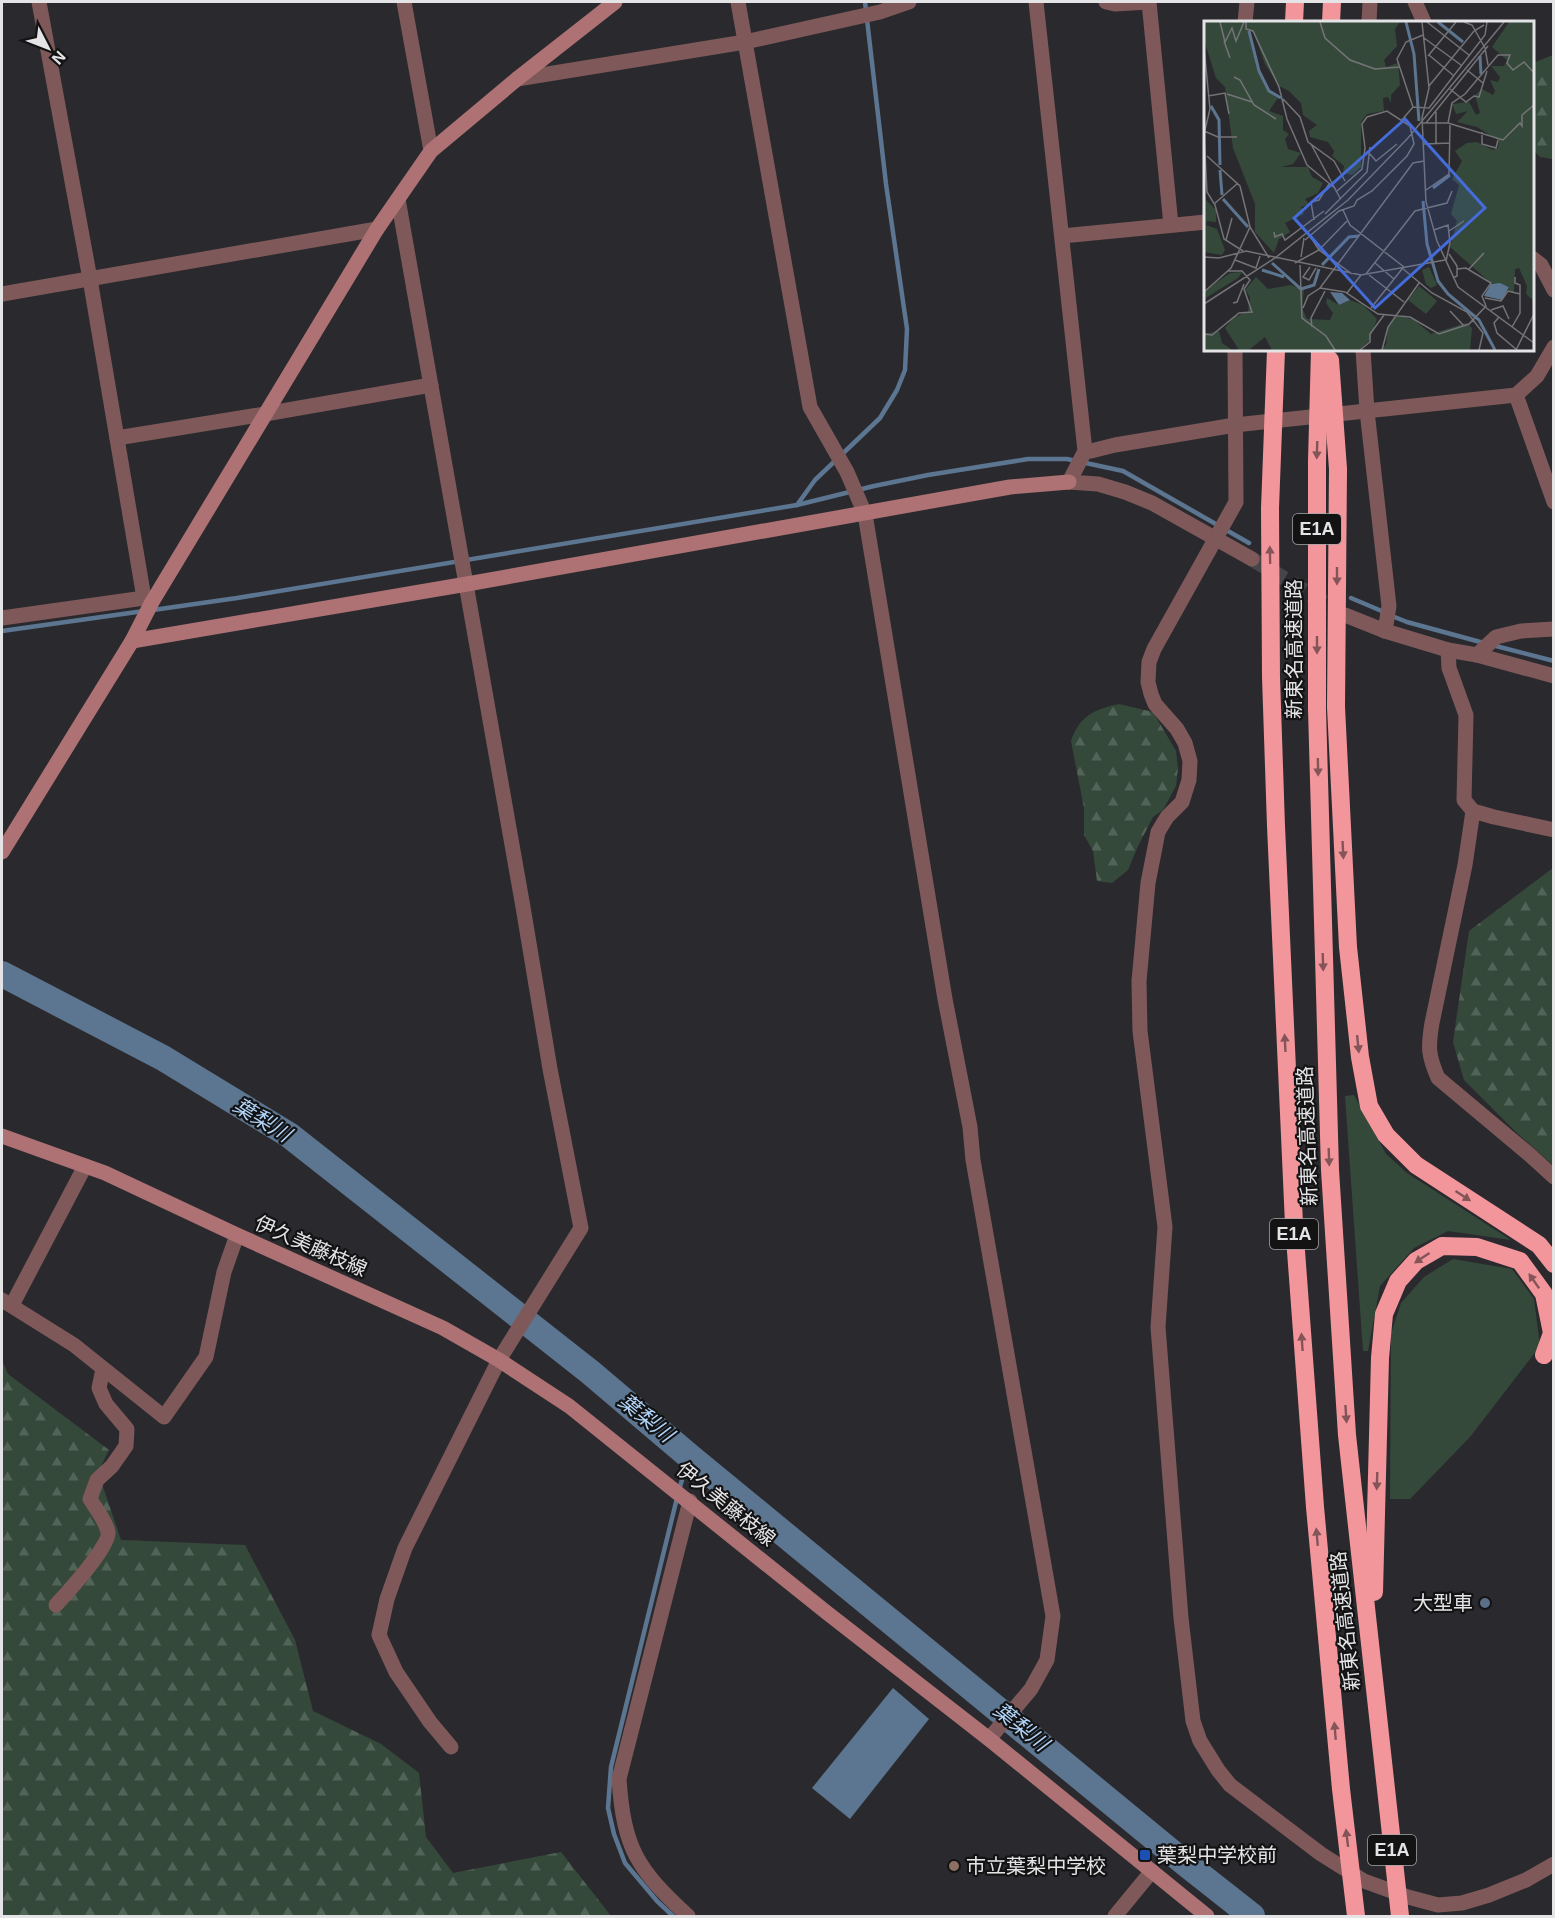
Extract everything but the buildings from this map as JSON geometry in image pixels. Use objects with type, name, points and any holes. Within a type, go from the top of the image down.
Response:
[{"type":"highway","points":[[1294,21],[1295,2]]},
{"type":"highway","points":[[1331,21],[1332,2]]},
{"type":"highway","name":"新東名高速道路","points":[[1276,351],[1270,508],[1271,677],[1275,826],[1294,1224],[1315,1507],[1341,1789],[1356,1917]]},
{"type":"highway","name":"新東名高速道路","points":[[1320,351],[1317,472],[1317,709],[1330,1170],[1347,1435],[1400,1917]]},
{"type":"highway","points":[[1329,351],[1338,469],[1336,707],[1348,948],[1360,1057],[1369,1106],[1386,1135],[1416,1165],[1539,1245],[1554,1264]]},
{"type":"highway","points":[[1372,1660],[1380,1358],[1384,1314],[1398,1281],[1416,1261],[1442,1246],[1477,1247],[1520,1261],[1544,1294],[1552,1333],[1544,1355]]},
{"type":"street","points":[[39,2],[148,600]]},
{"type":"street","points":[[404,2],[431,151]]},
{"type":"street","points":[[2,852],[132,641],[148,600],[265,414],[377,229],[431,151],[615,2]]},
{"type":"street","points":[[738,2],[810,407],[847,472],[865,514],[945,999],[970,1127],[973,1160],[1053,1616],[1047,1660],[1031,1689],[989,1739]]},
{"type":"street","points":[[518,79],[745,42],[880,12],[909,2]]},
{"type":"street","points":[[1036,2],[1085,451],[1070,482]]},
{"type":"street","points":[[1106,2],[1149,2],[1172,225]]},
{"type":"street","points":[[1245,21],[1247,2]]},
{"type":"street","points":[[1370,2],[1370,21]]},
{"type":"street","points":[[1415,2],[1424,21]]},
{"type":"street","points":[[398,199],[524,907],[549,1069],[581,1228],[503,1355],[405,1548],[387,1599],[380,1635],[396,1672],[430,1722],[451,1747]]},
{"type":"street","points":[[1062,236],[1204,222]]},
{"type":"street","points":[[2,294],[377,229]]},
{"type":"street","points":[[1534,259],[1541,265],[1554,290]]},
{"type":"street","points":[[1085,451],[1235,425],[1516,395],[1537,376],[1554,347]]},
{"type":"street","points":[[1235,351],[1236,502],[1154,649],[1149,662],[1148,682],[1155,704],[1177,729],[1185,743],[1190,761],[1189,780],[1182,802],[1167,817],[1158,832],[1148,883],[1139,981],[1140,1031],[1165,1227],[1158,1327],[1181,1618],[1193,1721],[1200,1741],[1230,1785],[1321,1854],[1364,1881],[1438,1905],[1462,1903],[1490,1895],[1526,1880],[1554,1864]]},
{"type":"street","points":[[1363,351],[1367,411],[1389,606],[1385,631]]},
{"type":"street","points":[[117,438],[431,386]]},
{"type":"street","points":[[1516,395],[1554,501]]},
{"type":"street","points":[[132,641],[1010,487],[1070,482],[1098,484],[1125,492],[1152,504],[1252,559]]},
{"type":"street","points":[[2,618],[148,600]]},
{"type":"street","points":[[1345,615],[1385,631],[1448,650],[1478,655],[1554,676]]},
{"type":"street","points":[[1478,655],[1496,637],[1521,631],[1554,629]]},
{"type":"street","points":[[1448,650],[1449,668],[1466,715],[1464,800],[1473,811],[1494,818],[1554,830]]},
{"type":"street","points":[[1473,811],[1465,865],[1428,1048],[1438,1078],[1554,1177]]},
{"type":"street","name":"伊久美藤枝線","points":[[2,1136],[105,1173],[503,1355],[989,1739],[1207,1917]]},
{"type":"street","points":[[85,1166],[7,1303],[74,1345],[164,1417],[206,1357],[224,1272],[237,1235]]},
{"type":"street","points":[[56,1605],[108,1539],[108,1531],[90,1499],[97,1480],[112,1466],[126,1446],[127,1429],[106,1404],[99,1388],[103,1369]]},
{"type":"street","points":[[688,1917],[640,1867],[627,1839],[621,1810],[619,1779],[690,1501]]},
{"type":"street","points":[[1115,1917],[1152,1871]]},
{"type":"green space","points":[[1553,55],[1553,159],[1540,157],[1534,151],[1534,63]]},
{"type":"green space","points":[[1119,704],[1153,712],[1176,751],[1178,768],[1176,786],[1163,810],[1153,817],[1128,870],[1112,883],[1097,881],[1093,851],[1084,835],[1084,808],[1071,741],[1078,725],[1089,715],[1102,708]]},
{"type":"green space","points":[[1553,868],[1553,1165],[1464,1080],[1453,1042],[1469,931]]},
{"type":"green space","points":[[1354,1095],[1386,1154],[1407,1173],[1511,1240],[1448,1231],[1414,1248],[1380,1286],[1368,1351],[1363,1351],[1345,1096]]},
{"type":"green space","points":[[1453,1259],[1512,1269],[1534,1299],[1540,1346],[1470,1437],[1410,1499],[1390,1499],[1391,1334],[1401,1303],[1424,1277]]},
{"type":"green space","points":[[2,1360],[8,1374],[109,1450],[98,1472],[121,1540],[245,1545],[295,1640],[313,1711],[381,1744],[419,1773],[426,1837],[453,1873],[561,1852],[611,1916],[2,1916]]},
{"type":"water","points":[[893,1688],[929,1719],[850,1819],[812,1788]]},
{"type":"waterway","points":[[797,505],[815,480],[880,418],[897,390],[905,370],[907,329],[886,184],[865,2]]},
{"type":"waterway","points":[[153,610],[797,505],[928,475],[1028,459],[1067,459],[1123,471],[1249,543]]},
{"type":"waterway","points":[[1351,598],[1384,612]]},
{"type":"waterway","points":[[2,631],[144,611]]},
{"type":"waterway","points":[[1392,616],[1484,643]]},
{"type":"waterway","points":[[1492,645],[1554,661]]},
{"type":"waterway","name":"葉梨川","points":[[2,974],[163,1058],[289,1135],[590,1372],[689,1456],[1252,1916]]},
{"type":"waterway","points":[[679,1490],[689,1456]]},
{"type":"waterway","points":[[673,1916],[625,1863],[614,1834],[608,1808],[611,1767],[677,1498]]},
{"type":"tunnel","points":[[1252,559],[1326,604]]},
{"type":"place","name":"大型車","points":[[1485,1603]]},
{"type":"place","name":"葉梨中学校前","points":[[1145,1855]]},
{"type":"place","name":"市立葉梨中学校","points":[[954,1866]]}]
